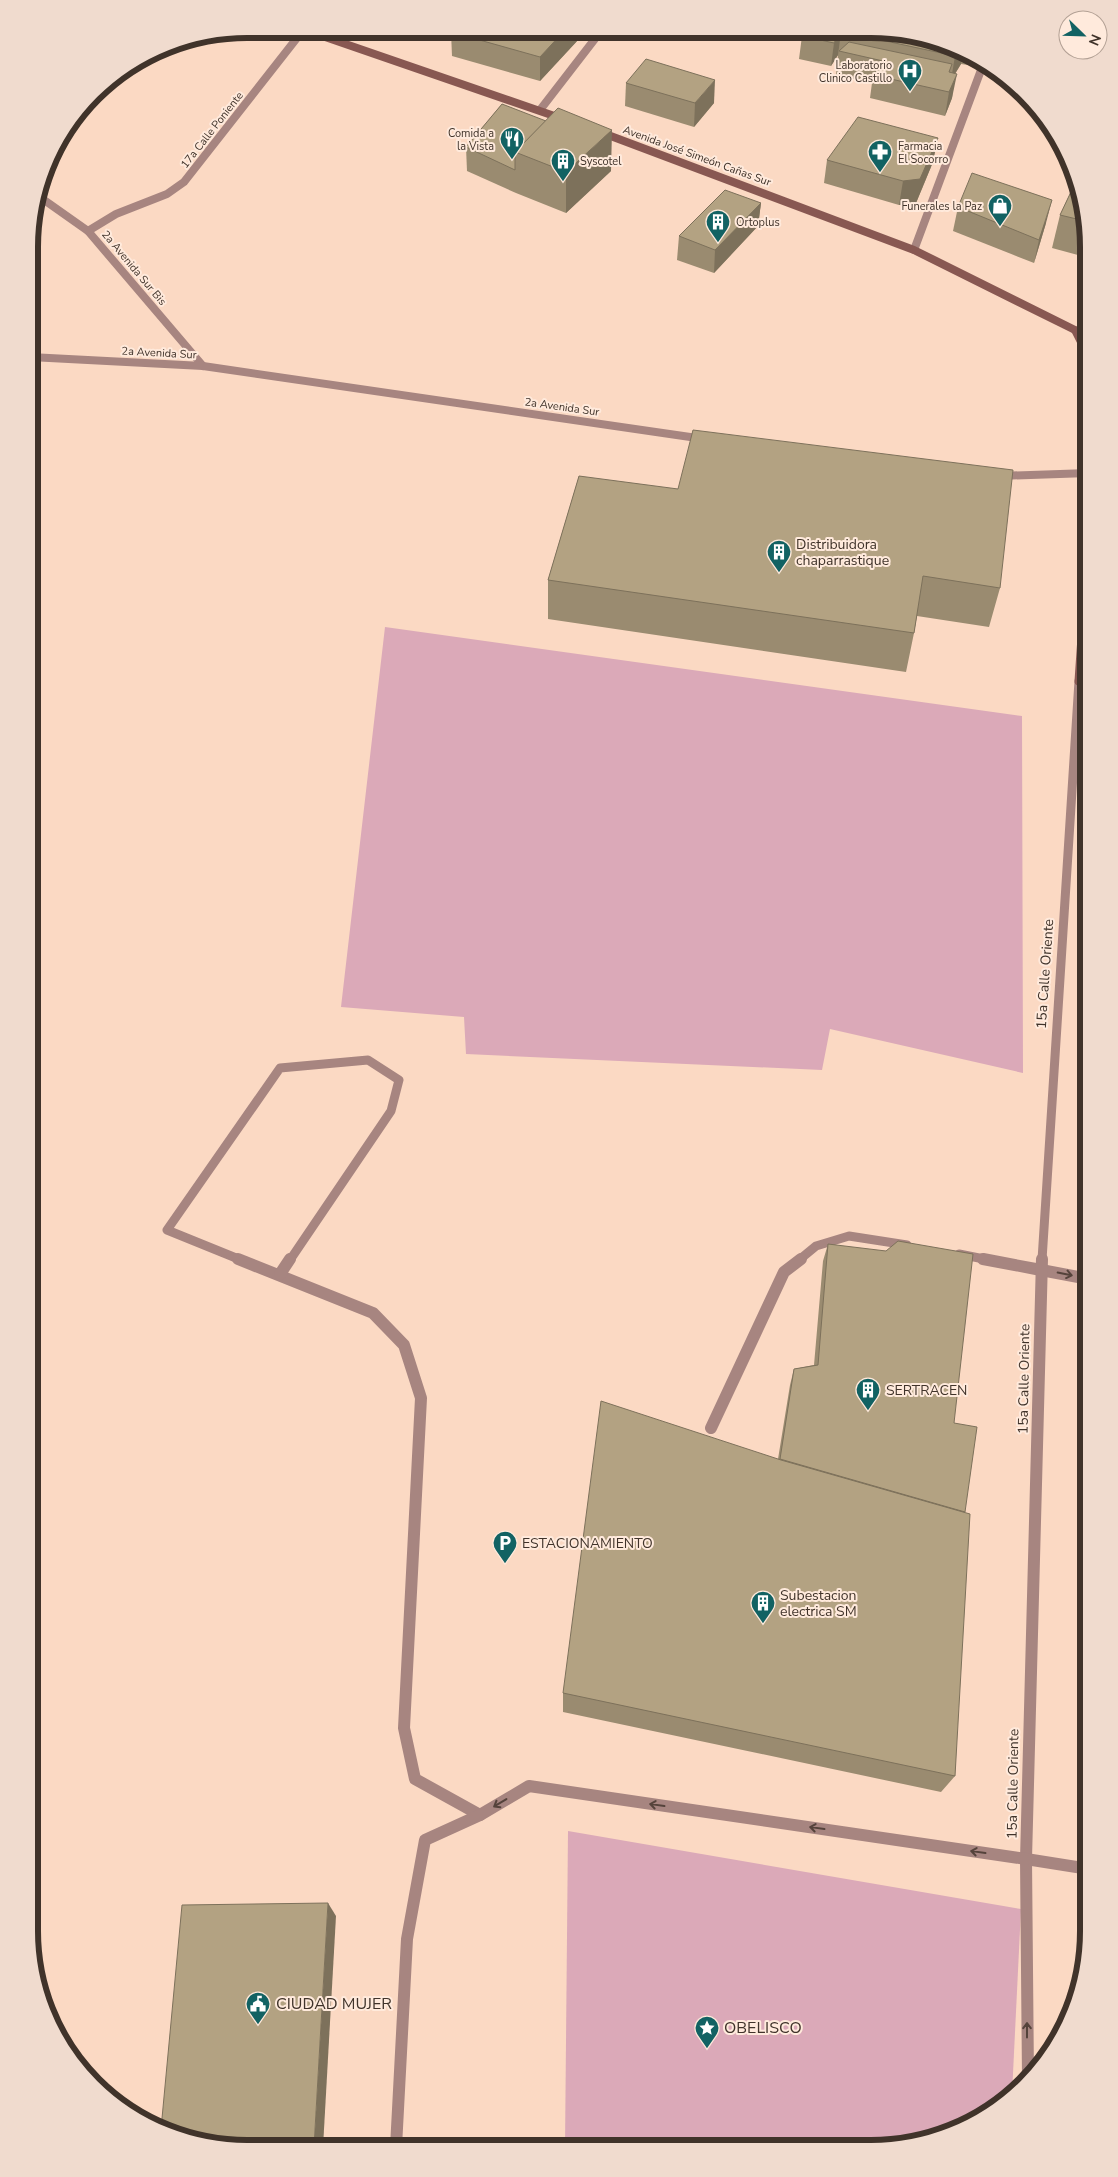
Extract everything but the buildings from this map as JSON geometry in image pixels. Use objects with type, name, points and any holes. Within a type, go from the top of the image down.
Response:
[{"type":"main road","points":[[329,38],[568,120]]},
{"type":"main road","name":"Avenida José Simeón Cañas Sur","points":[[595,130],[914,250],[1075,330]]},
{"type":"main road","points":[[1075,330],[1080,340]]},
{"type":"street","name":"17a Calle Poniente","points":[[88,231],[116,214],[167,194],[184,182],[296,38]]},
{"type":"street","points":[[540,110],[597,38]]},
{"type":"street","points":[[914,250],[982,69]]},
{"type":"street","name":"2a Avenida Sur Bis","points":[[43,199],[88,231],[203,366]]},
{"type":"street","name":"Avenida José Simeón Cañas Sur","points":[[1075,330],[1080,331]]},
{"type":"street","name":"2a Avenida Sur","points":[[38,357],[203,366],[709,440]]},
{"type":"street","points":[[990,476],[1080,473]]},
{"type":"street","name":"15a Calle Oriente","points":[[1028,2069],[1026,1859],[1042,1270],[1080,738]]},
{"type":"street","points":[[280,1274],[391,1111],[399,1080],[368,1060],[280,1068],[167,1230],[373,1313],[404,1345],[421,1398],[404,1728],[415,1779],[480,1815]]},
{"type":"street","points":[[711,1428],[784,1272],[816,1246],[849,1236],[916,1247]]},
{"type":"street","points":[[945,1252],[1080,1277]]},
{"type":"street","points":[[396,2140],[406,1939],[425,1840],[480,1815],[529,1786],[1080,1867]]},
{"type":"shaded area","points":[[385,627],[1022,716],[1023,1073],[830,1029],[822,1070],[466,1054],[464,1017],[341,1007]]},
{"type":"shaded area","points":[[568,1831],[1021,1909],[1012,2085],[976,2112],[952,2124],[926,2132],[899,2138],[872,2140],[565,2140]]},
{"type":"place","name":"Laboratorio Clinico Castillo","points":[[910,92]]},
{"type":"place","name":"Comida a la Vista","points":[[512,160]]},
{"type":"place","name":"Farmacia El Socorro","points":[[880,173]]},
{"type":"place","name":"Syscotel","points":[[563,182]]},
{"type":"place","name":"Funerales la Paz","points":[[1000,227]]},
{"type":"place","name":"Ortoplus","points":[[718,243]]},
{"type":"place","name":"Distribuidora chaparrastique","points":[[779,573]]},
{"type":"place","name":"SERTRACEN","points":[[868,1411]]},
{"type":"place","name":"ESTACIONAMIENTO","points":[[505,1564]]},
{"type":"place","name":"Subestacion electrica SM","points":[[763,1624]]},
{"type":"place","name":"CIUDAD MUJER","points":[[258,2025]]},
{"type":"place","name":"OBELISCO","points":[[707,2049]]}]
